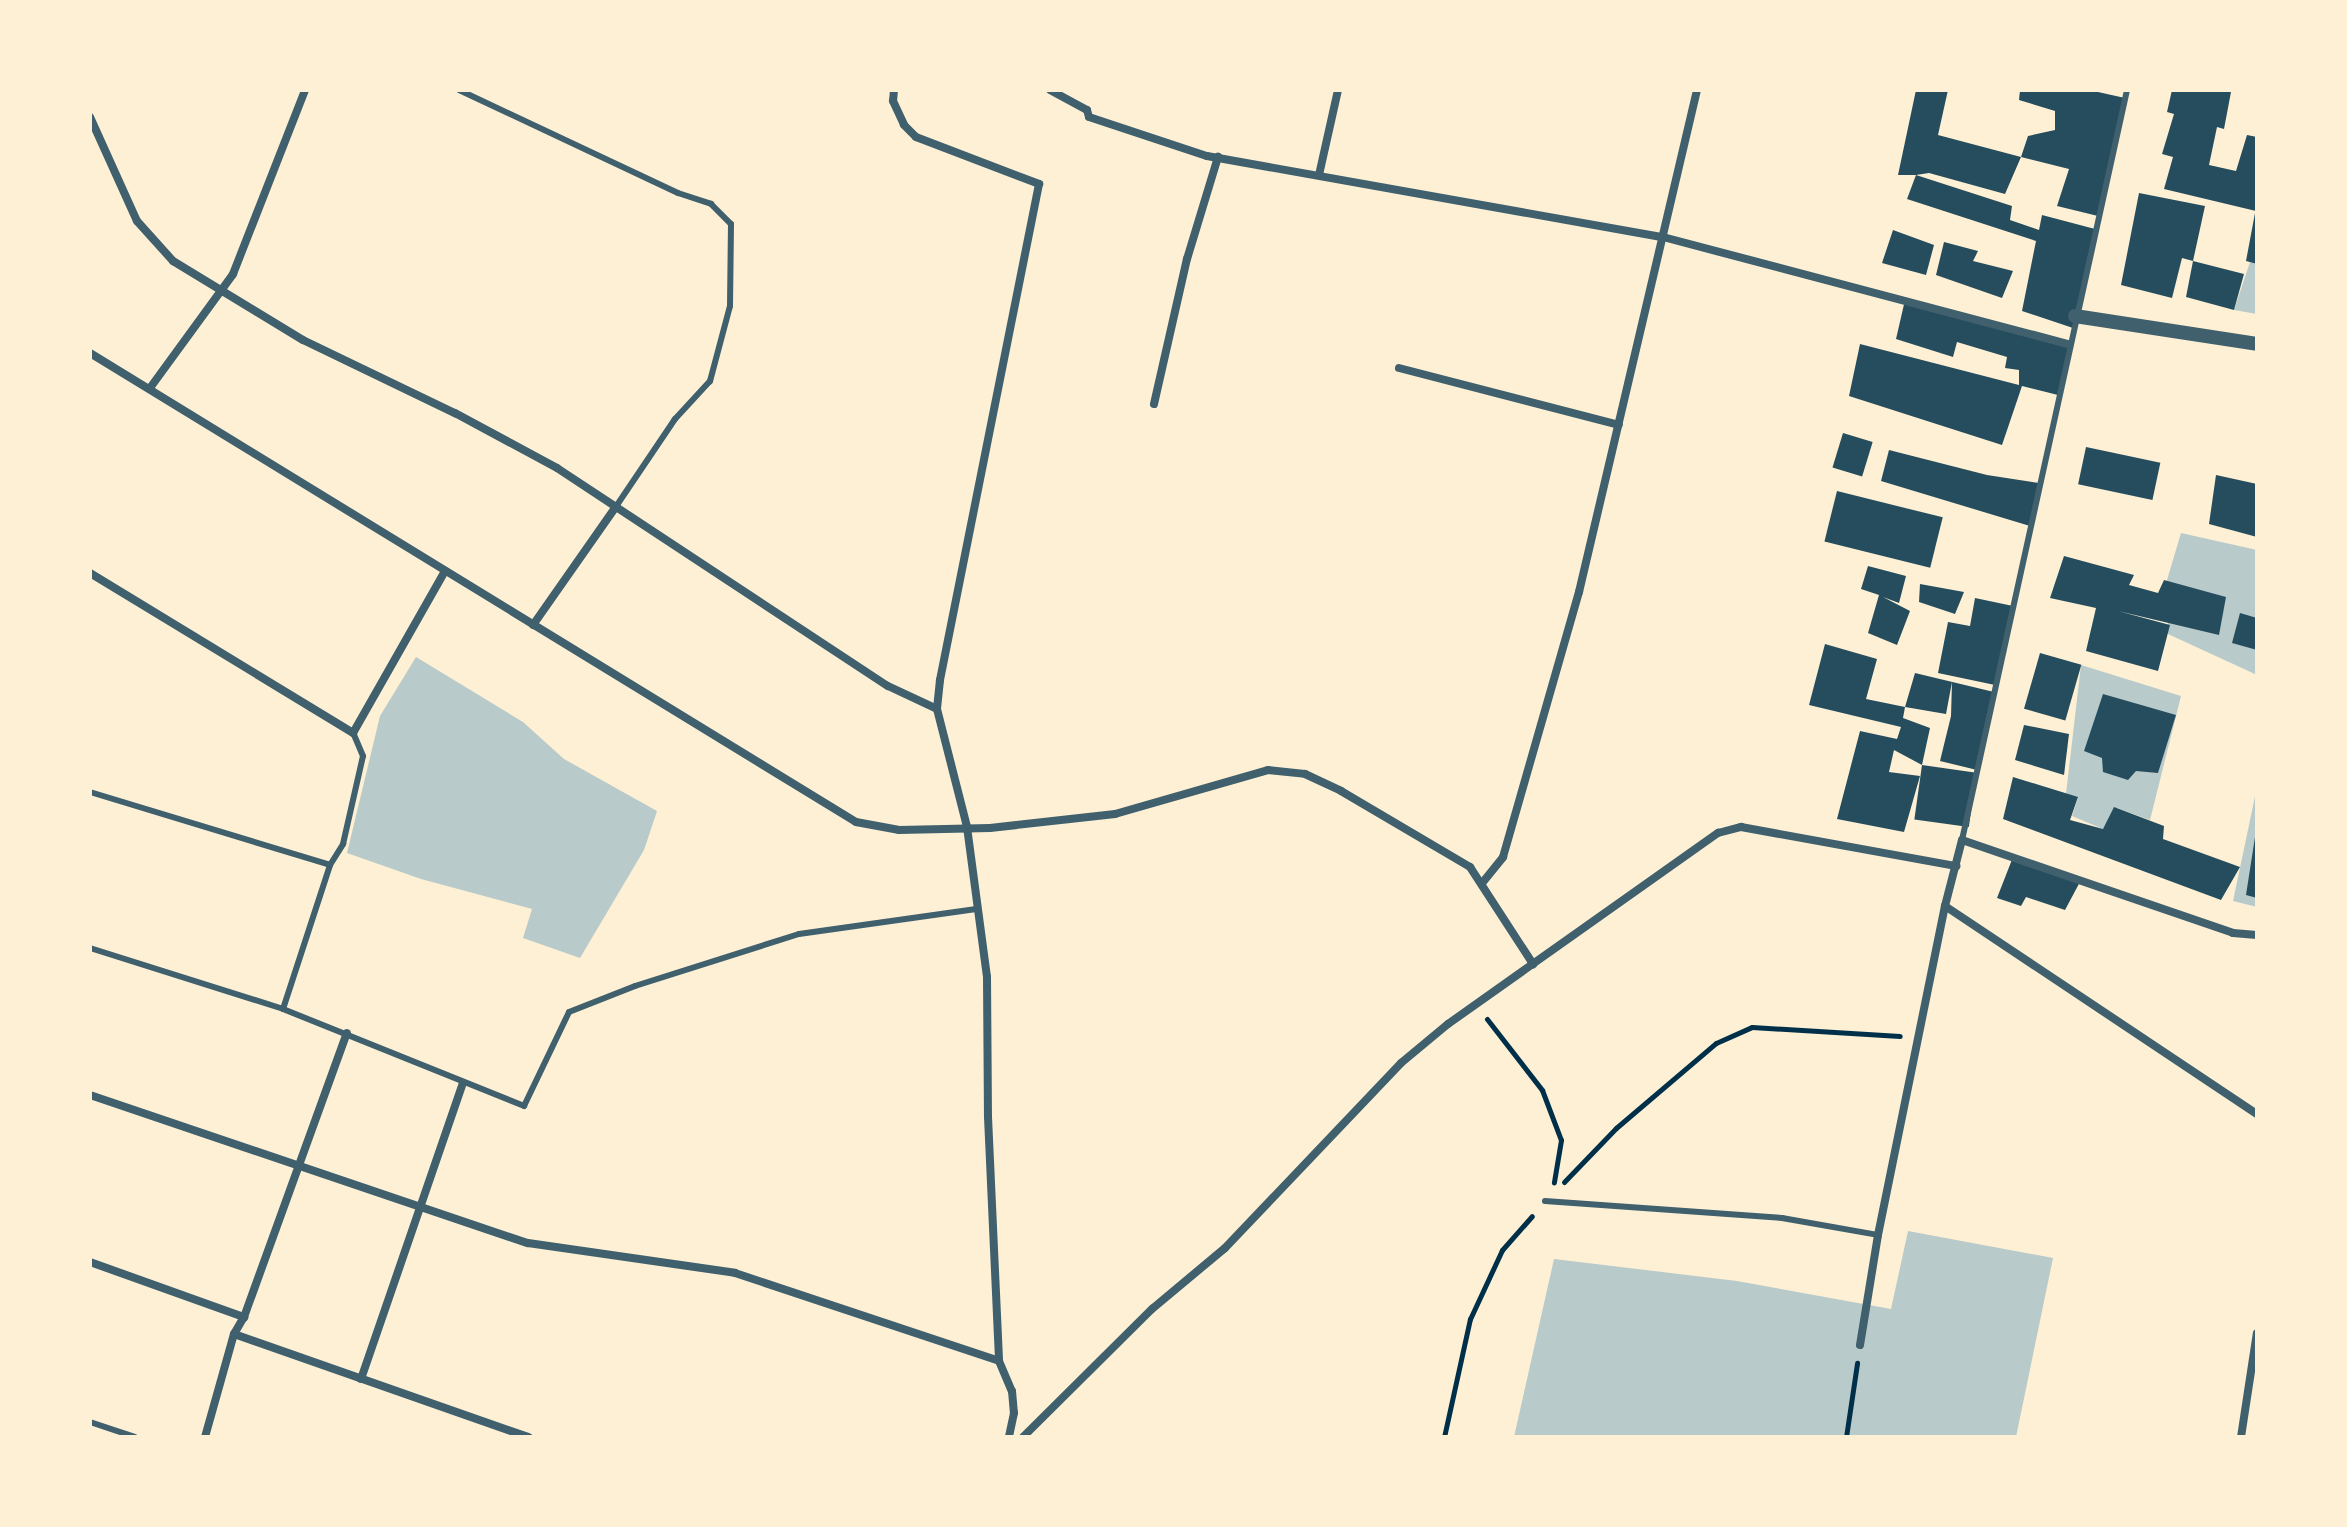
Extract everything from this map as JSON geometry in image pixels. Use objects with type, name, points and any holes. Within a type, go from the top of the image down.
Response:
[{"type":"street","points":[[150,388],[233,274],[305,90]]},
{"type":"street","points":[[894,90],[893,101],[904,125],[916,137],[1039,184],[943,665],[937,709],[967,827],[987,977],[988,1117],[999,1361],[1012,1391],[1014,1413],[1009,1437]]},
{"type":"street","points":[[1050,90],[1087,110],[1089,117],[1218,157],[1663,237],[2069,344]]},
{"type":"street","points":[[1319,175],[1338,90]]},
{"type":"street","points":[[1483,882],[1503,857],[1579,592],[1697,90]]},
{"type":"street","points":[[90,117],[137,221],[173,261],[303,340],[455,413],[557,468],[888,686],[937,709]]},
{"type":"street","points":[[1154,404],[1187,259],[1218,157]]},
{"type":"street","points":[[2075,316],[2257,344]]},
{"type":"street","points":[[90,366],[93,355],[150,388],[856,822],[899,830],[990,828],[1115,814],[1268,770],[1305,774],[1341,791],[1470,867],[1483,882],[1533,964]]},
{"type":"street","points":[[1399,368],[1619,425]]},
{"type":"street","points":[[533,625],[615,508]]},
{"type":"street","points":[[90,573],[353,733],[445,571]]},
{"type":"street","points":[[1023,1437],[1152,1309],[1225,1248],[1401,1063],[1475,1004],[1718,833],[1741,827],[1956,866]]},
{"type":"street","points":[[1860,1345],[1878,1235],[1945,906],[1962,840],[2233,933],[2257,935]]},
{"type":"street","points":[[1945,906],[2257,1114]]},
{"type":"street","points":[[205,1437],[234,1334],[244,1317],[347,1033]]},
{"type":"street","points":[[361,1379],[463,1083]]},
{"type":"street","points":[[90,1095],[528,1243],[735,1273],[999,1361]]},
{"type":"street","points":[[90,1262],[244,1317]]},
{"type":"street","points":[[2241,1437],[2257,1333]]},
{"type":"street","points":[[234,1334],[528,1437]]},
{"type":"lane","points":[[459,90],[678,193],[711,204],[731,224],[730,306],[710,381],[675,419],[615,508]]},
{"type":"lane","points":[[1962,840],[2127,90]]},
{"type":"lane","points":[[283,1009],[330,865],[343,844],[363,756],[353,733]]},
{"type":"lane","points":[[90,792],[330,865]]},
{"type":"lane","points":[[90,948],[283,1009],[524,1106],[569,1012],[635,986],[799,934],[976,909]]},
{"type":"lane","points":[[1545,1201],[1782,1218],[1878,1235]]},
{"type":"lane","points":[[90,1422],[135,1437]]},
{"type":"path","points":[[1475,1004],[1542,1090],[1561,1140],[1555,1180],[1545,1201]]},
{"type":"path","points":[[1444,1437],[1470,1319],[1502,1250],[1616,1128],[1716,1043],[1752,1027],[1919,1037]]},
{"type":"path","points":[[1846,1437],[1860,1345]]},
{"type":"shaded area","points":[[2250,262],[2257,264],[2257,314],[2234,310]]},
{"type":"shaded area","points":[[2181,533],[2257,550],[2257,675],[2168,634],[2167,580]]},
{"type":"shaded area","points":[[416,657],[523,722],[564,759],[657,811],[644,850],[580,958],[523,938],[532,909],[421,879],[347,853],[380,716]]},
{"type":"shaded area","points":[[2081,665],[2181,696],[2150,820],[2117,808],[2103,829],[2072,816],[2078,798],[2066,794]]},
{"type":"shaded area","points":[[2257,787],[2257,907],[2233,901]]},
{"type":"shaded area","points":[[1908,1231],[2053,1258],[2016,1437],[1514,1437],[1554,1259],[1737,1281],[1891,1309]]},
{"type":"building","points":[[1916,90],[1948,90],[1938,135],[2021,157],[2005,194],[1929,173],[1898,175]]},
{"type":"building","points":[[2020,90],[2089,90],[2125,98],[2098,216],[2057,206],[2069,169],[2021,157],[2028,136],[2055,130],[2055,111],[2019,100]]},
{"type":"building","points":[[2172,90],[2231,92],[2224,129],[2217,127],[2209,165],[2236,171],[2247,135],[2257,137],[2256,211],[2164,189],[2173,157],[2162,154],[2174,114],[2167,112]]},
{"type":"building","points":[[1916,175],[2012,206],[2010,220],[2039,230],[2042,215],[2095,229],[2073,328],[2022,311],[2036,241],[1907,199]]},
{"type":"building","points":[[2139,193],[2205,206],[2193,261],[2182,258],[2172,298],[2121,285]]},
{"type":"building","points":[[2257,213],[2257,264],[2246,261]]},
{"type":"building","points":[[1893,230],[1934,245],[1926,275],[1882,263]]},
{"type":"building","points":[[1944,242],[1978,251],[1973,261],[2013,271],[2002,298],[1936,275]]},
{"type":"building","points":[[2193,261],[2244,274],[2234,310],[2186,297]]},
{"type":"building","points":[[1905,300],[2069,344],[2058,395],[2022,386],[2002,445],[1849,396],[1860,344],[2019,385],[2019,370],[2005,368],[2007,357],[1957,342],[1953,357],[1896,339]]},
{"type":"building","points":[[1843,433],[1873,442],[1862,476],[1832,467]]},
{"type":"building","points":[[2086,447],[2160,463],[2152,500],[2078,484]]},
{"type":"building","points":[[1889,450],[1987,475],[2039,483],[2030,526],[1881,481]]},
{"type":"building","points":[[2216,475],[2257,484],[2257,537],[2209,524]]},
{"type":"building","points":[[1837,491],[1943,517],[1930,568],[1824,541]]},
{"type":"building","points":[[2064,556],[2134,575],[2129,585],[2158,593],[2164,580],[2226,597],[2219,635],[2118,611],[2170,625],[2158,671],[2086,651],[2096,608],[2050,598]]},
{"type":"building","points":[[1868,566],[1906,576],[1899,603],[1883,597],[1910,611],[1897,645],[1868,633],[1879,595],[1861,589]]},
{"type":"building","points":[[1920,584],[1964,592],[1955,614],[1919,602]]},
{"type":"building","points":[[1975,598],[2013,606],[1995,685],[1938,673],[1948,622],[1970,626]]},
{"type":"building","points":[[2240,613],[2257,618],[2257,650],[2232,643]]},
{"type":"building","points":[[1825,644],[1877,659],[1866,699],[1905,707],[1903,718],[1930,728],[1922,765],[1894,750],[1889,772],[1920,776],[1904,832],[1837,819],[1860,731],[1897,739],[1901,727],[1809,705]]},
{"type":"building","points":[[2040,653],[2081,665],[2065,721],[2024,709]]},
{"type":"building","points":[[1915,673],[1994,692],[1977,770],[1940,761],[1951,716],[1952,682],[1946,714],[1905,707]]},
{"type":"building","points":[[2103,694],[2176,715],[2158,773],[2136,771],[2128,780],[2103,772],[2102,758],[2084,751]]},
{"type":"building","points":[[2024,725],[2069,734],[2064,775],[2015,760]]},
{"type":"building","points":[[1922,765],[1976,773],[1969,827],[1914,819]]},
{"type":"building","points":[[2013,777],[2078,797],[2070,820],[2103,829],[2114,807],[2164,826],[2163,839],[2240,867],[2221,900],[2003,819]]},
{"type":"building","points":[[2257,837],[2257,898],[2246,895]]},
{"type":"building","points":[[2013,857],[2081,880],[2065,910],[2026,897],[2021,906],[1997,898]]}]
